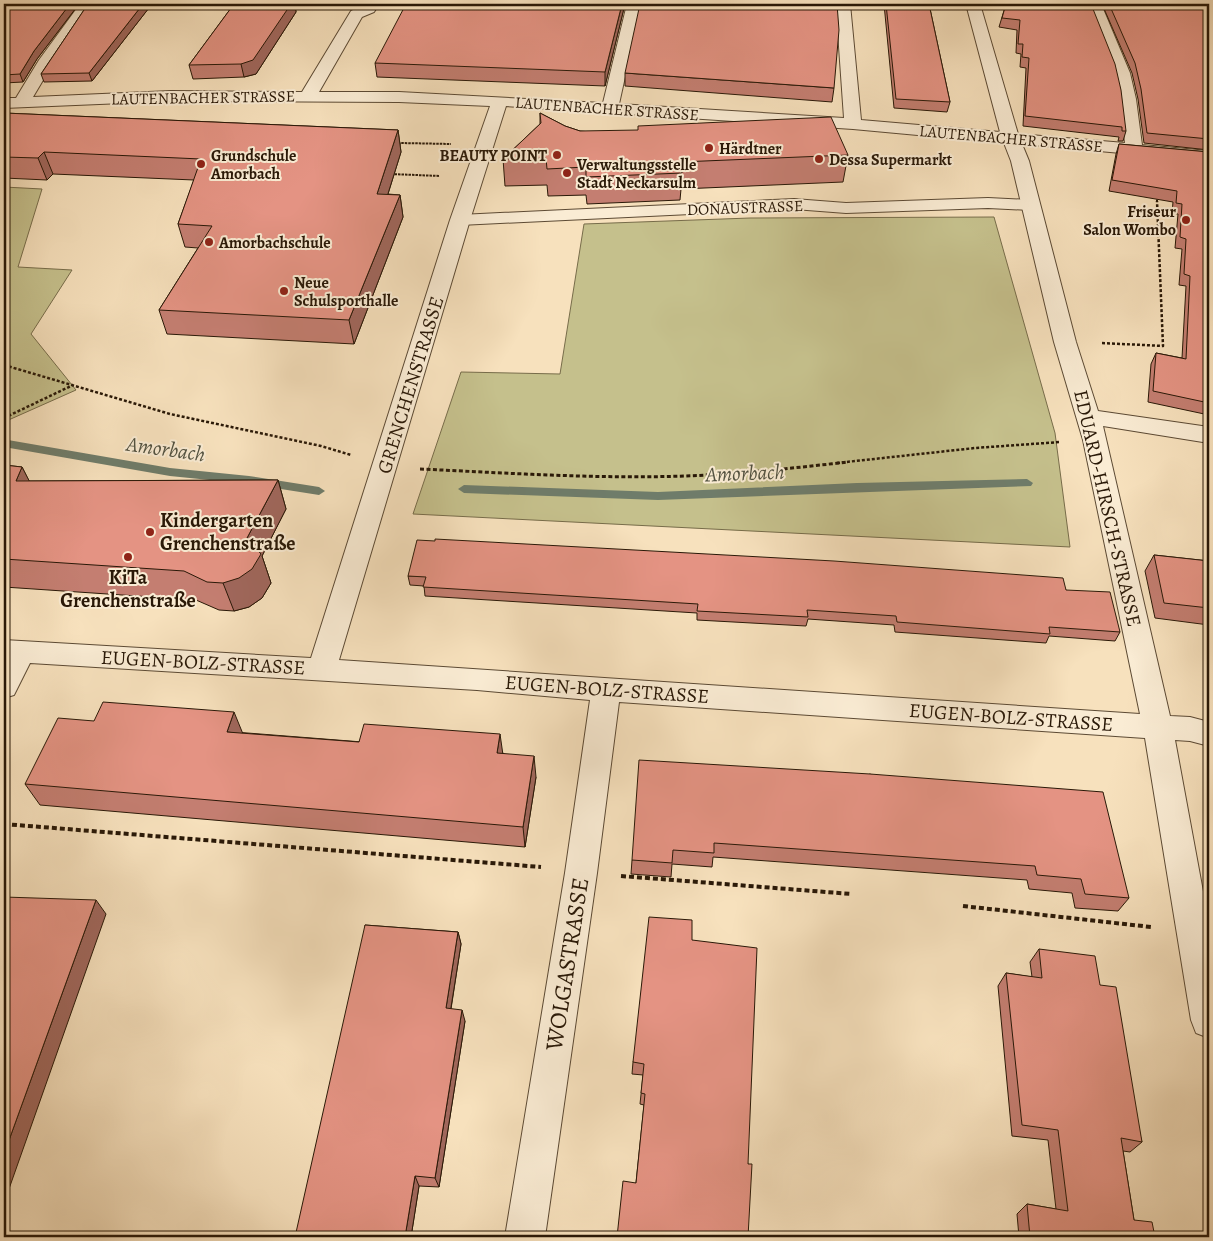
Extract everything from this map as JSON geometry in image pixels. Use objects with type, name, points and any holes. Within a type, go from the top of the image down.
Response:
[{"type":"street","points":[[22,102],[47,60],[88,4]]},
{"type":"street","points":[[308,96],[353,9],[369,9],[372,4]]},
{"type":"street","points":[[610,108],[634,4]]},
{"type":"street","points":[[843,4],[853,124]]},
{"type":"street","name":"EDUARD-HIRSCH-STRASSE","points":[[973,4],[1011,139],[1020,161],[1065,342],[1092,429],[1158,727],[1209,1020]]},
{"type":"street","points":[[1094,4],[1122,73],[1134,149]]},
{"type":"street","name":"LAUTENBACHER STRASSE","points":[[4,103],[171,96],[308,96],[500,101],[853,124],[1209,156]]},
{"type":"street","name":"GRENCHENSTRASSE","points":[[322,669],[460,220],[500,101]]},
{"type":"street","points":[[1092,429],[1209,435]]},
{"type":"street","points":[[4,687],[13,651]]},
{"type":"street","name":"EUGEN-BOLZ-STRASSE","points":[[13,651],[322,669],[1190,729],[1209,734]]},
{"type":"street","name":"WOLGASTRASSE","points":[[525,1237],[581,871],[606,690]]},
{"type":"lane","name":"DONAUSTRASSE","points":[[460,220],[794,204],[846,208],[988,203],[1031,205]]},
{"type":"path","points":[[398,150],[400,143],[452,144]]},
{"type":"path","points":[[1065,342],[1163,346],[1156,151]]},
{"type":"path","points":[[393,166],[391,174],[440,176]]},
{"type":"path","points":[[4,364],[170,414],[321,446],[349,454]]},
{"type":"path","points":[[4,418],[73,384]]},
{"type":"path","points":[[385,467],[552,476],[638,477],[694,475],[875,459],[1005,444],[1092,429]]},
{"type":"path","points":[[4,824],[852,894]]},
{"type":"path","points":[[963,906],[1194,932]]},
{"type":"shaded area","points":[[4,187],[42,189],[18,267],[72,270],[31,334],[76,390],[4,422]]},
{"type":"shaded area","points":[[994,217],[1055,433],[1070,547],[413,514],[461,372],[560,374],[584,224],[750,218]]},
{"type":"building","points":[[4,4],[70,4],[34,51],[20,74],[4,75]]},
{"type":"building","points":[[88,4],[143,4],[89,73],[41,74]]},
{"type":"building","points":[[234,4],[291,4],[253,60],[241,64],[189,65]]},
{"type":"building","points":[[406,4],[622,4],[605,72],[375,63]]},
{"type":"building","points":[[640,4],[837,4],[839,30],[834,88],[625,73]]},
{"type":"building","points":[[886,4],[929,4],[950,102],[896,99]]},
{"type":"building","points":[[1006,4],[1091,4],[1115,64],[1121,90],[1126,131],[1122,131],[1122,127],[1025,116],[1029,58],[1022,57],[1023,44],[1018,44],[1020,20],[1002,18]]},
{"type":"building","points":[[1109,4],[1209,4],[1209,139],[1147,133],[1141,89],[1135,63]]},
{"type":"building","points":[[4,113],[398,130],[377,194],[400,195],[349,320],[159,310],[212,226],[178,224],[201,159],[44,152],[38,158],[4,157]]},
{"type":"building","points":[[540,113],[565,126],[580,131],[638,130],[638,126],[831,117],[848,155],[680,162],[682,173],[586,177],[586,167],[547,169],[546,158],[503,159],[541,123]]},
{"type":"building","points":[[1119,144],[1209,152],[1209,403],[1153,391],[1156,353],[1186,359],[1190,276],[1184,274],[1186,239],[1180,237],[1182,204],[1176,203],[1177,191],[1112,180]]},
{"type":"building","name":"KiTa Grenchenstraße","points":[[4,465],[22,467],[16,481],[278,480],[247,538],[261,554],[252,569],[239,578],[223,583],[207,582],[184,571],[4,559]]},
{"type":"building","points":[[435,539],[834,561],[1063,578],[1066,590],[1110,592],[1120,632],[1049,627],[1050,634],[897,622],[896,616],[807,610],[808,617],[697,611],[698,604],[423,587],[426,577],[408,576],[417,540],[435,541]]},
{"type":"building","points":[[1154,555],[1209,561],[1209,608],[1164,603]]},
{"type":"building","points":[[103,702],[234,712],[227,732],[359,742],[364,724],[500,734],[497,753],[534,756],[523,827],[25,784],[58,718],[94,721]]},
{"type":"building","points":[[639,760],[870,774],[1103,792],[1129,898],[1085,894],[1081,879],[1037,875],[1035,866],[714,843],[714,853],[673,850],[672,863],[632,860]]},
{"type":"building","points":[[4,897],[96,900],[4,1154]]},
{"type":"building","points":[[649,917],[692,920],[692,940],[757,948],[748,1164],[752,1164],[748,1237],[617,1237],[623,1181],[636,1183],[645,1094],[641,1093],[644,1064],[633,1062]]},
{"type":"building","points":[[365,925],[458,932],[446,1008],[462,1010],[435,1178],[415,1176],[405,1237],[295,1237]]},
{"type":"building","points":[[1039,949],[1095,956],[1100,985],[1116,987],[1142,1142],[1121,1138],[1134,1220],[1152,1222],[1155,1237],[1030,1237],[1027,1204],[1068,1211],[1058,1130],[1022,1125],[1006,973],[1042,978]]},
{"type":"waterway","name":"Amorbach","points":[[8,444],[170,472],[249,480],[319,491]]},
{"type":"waterway","name":"Amorbach","points":[[464,489],[658,496],[857,487],[1027,483]]},
{"type":"place","name":"Härdtner","points":[[709,148]]},
{"type":"place","name":"BEAUTY POINT","points":[[557,155]]},
{"type":"place","name":"Dessa Supermarkt","points":[[819,159]]},
{"type":"place","name":"Grundschule Amorbach","points":[[201,164]]},
{"type":"place","name":"Verwaltungsstelle Stadt Neckarsulm","points":[[567,173]]},
{"type":"place","name":"Friseur Salon Wombo","points":[[1186,220]]},
{"type":"place","name":"Amorbachschule","points":[[209,242]]},
{"type":"place","name":"Neue Schulsporthalle","points":[[284,291]]},
{"type":"place","name":"Kindergarten Grenchenstraße","points":[[150,532]]},
{"type":"place","name":"KiTa Grenchenstraße","points":[[128,557]]}]
